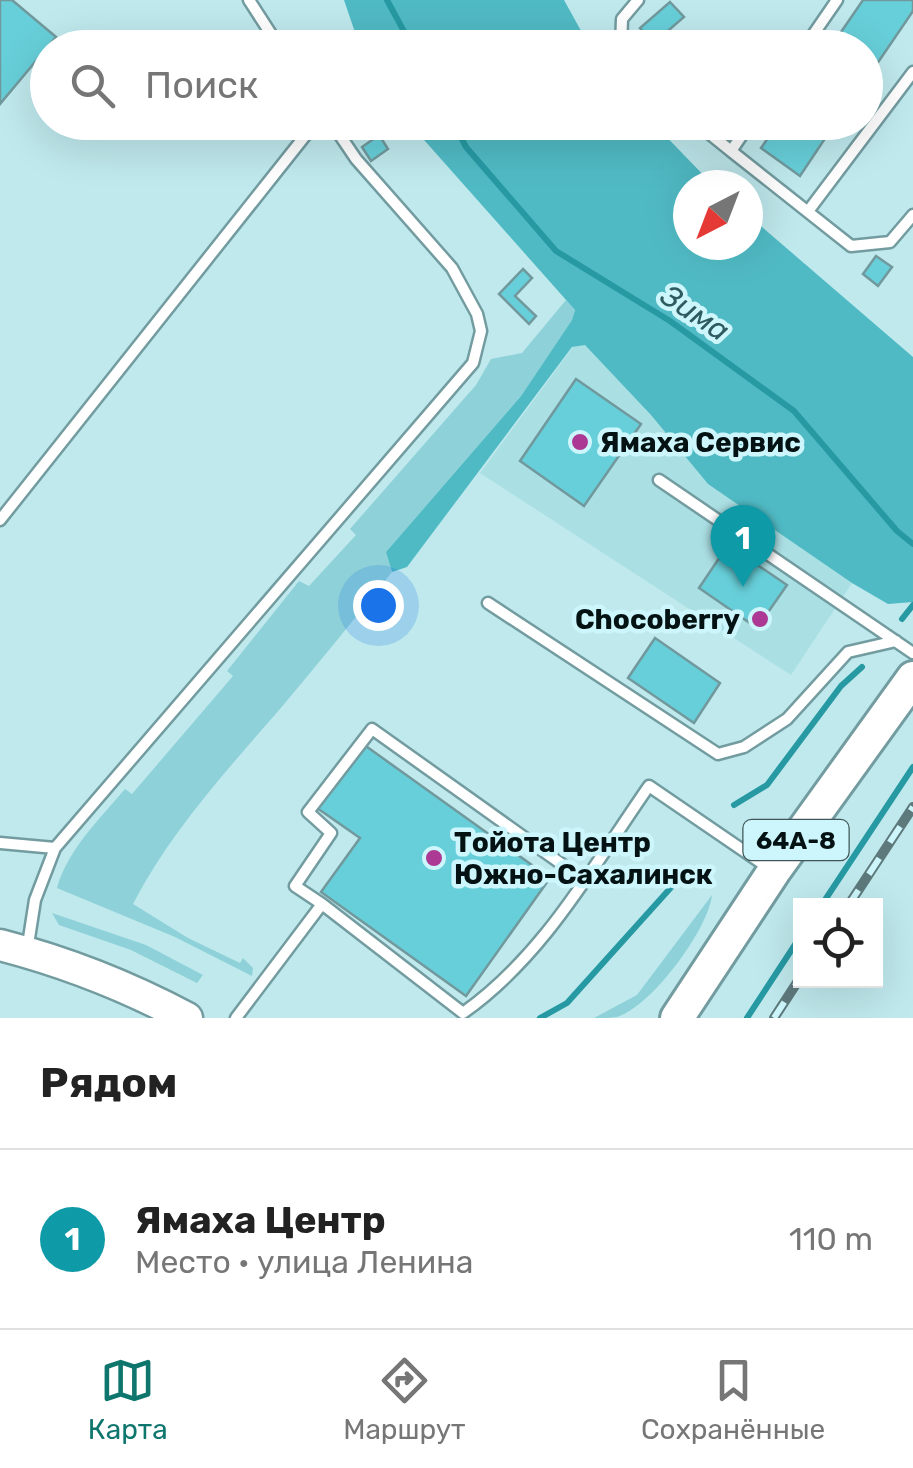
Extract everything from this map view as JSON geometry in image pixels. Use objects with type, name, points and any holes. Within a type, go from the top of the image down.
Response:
[{"type":"main road","name":"64А-8","points":[[676,1014],[913,678]]},
{"type":"main road","points":[[14,949],[112,981],[187,1018]]},
{"type":"lane","points":[[249,0],[268,30]]},
{"type":"lane","points":[[622,30],[622,19],[638,0]]},
{"type":"lane","points":[[816,30],[837,0]]},
{"type":"lane","points":[[883,111],[913,72]]},
{"type":"lane","points":[[0,520],[302,140]]},
{"type":"lane","points":[[14,949],[55,848],[473,363],[481,331],[478,314],[452,268],[343,140]]},
{"type":"lane","points":[[717,140],[851,246],[890,242],[913,215]]},
{"type":"lane","points":[[731,152],[739,140]]},
{"type":"lane","points":[[808,210],[861,140]]},
{"type":"lane","points":[[660,480],[913,653]]},
{"type":"lane","points":[[488,603],[718,754],[744,747],[787,719],[848,652],[896,641]]},
{"type":"lane","points":[[584,880],[372,729],[308,812],[331,833],[295,886],[463,1013],[498,988],[532,953],[584,880],[649,786],[774,871]]},
{"type":"lane","points":[[0,843],[55,848]]},
{"type":"lane","points":[[236,1018],[322,904]]},
{"type":"shaded area","points":[[344,0],[564,0],[581,30],[354,30]]},
{"type":"shaded area","points":[[424,140],[669,140],[698,170],[673,170],[673,260],[763,260],[763,228],[913,357],[913,602],[888,604],[708,484],[651,415],[585,345],[572,347],[407,567],[392,572],[386,552],[521,396],[575,310]]},
{"type":"shaded area","points":[[566,300],[575,310],[572,320],[521,396],[386,552],[392,572],[200,802],[133,904],[188,938],[240,963],[243,958],[253,968],[252,976],[175,937],[57,888],[76,848],[95,824],[125,789],[132,794],[233,676],[227,671],[299,581],[309,586],[356,535],[350,529],[476,385],[491,359],[522,353]]},
{"type":"shaded area","points":[[586,344],[708,484],[852,583],[791,675],[480,473],[573,347]]},
{"type":"shaded area","points":[[712,895],[689,946],[661,983],[631,1010],[617,1017],[594,1018],[637,995]]},
{"type":"shaded area","points":[[52,913],[146,945],[203,975],[197,983],[131,950],[59,925]]},
{"type":"building","points":[[0,0],[12,0],[48,30],[30,30],[30,68],[0,104]]},
{"type":"building","points":[[863,0],[913,0],[913,11],[883,55],[883,30],[842,30]]},
{"type":"building","points":[[670,2],[684,17],[669,30],[640,28]]},
{"type":"building","points":[[372,140],[382,140],[388,149],[371,161],[362,147]]},
{"type":"building","points":[[767,140],[824,140],[800,176],[761,148]]},
{"type":"building","points":[[876,256],[892,267],[878,286],[863,274]]},
{"type":"building","points":[[523,269],[532,278],[515,296],[536,316],[529,324],[499,294]]},
{"type":"building","name":"Ямаха Сервис","points":[[576,379],[641,424],[584,506],[520,461]]},
{"type":"building","points":[[728,545],[787,585],[757,628],[699,588]]},
{"type":"building","points":[[655,638],[720,683],[694,723],[628,678]]},
{"type":"building","name":"Тойота Центр Южно-Сахалинск","points":[[363,744],[550,878],[466,996],[321,892],[360,838],[317,808]]},
{"type":"waterway","name":"Зима","points":[[387,0],[403,30]]},
{"type":"waterway","name":"Зима","points":[[462,140],[556,251],[670,321],[794,411],[897,531],[913,544]]},
{"type":"waterway","points":[[902,619],[913,605]]},
{"type":"waterway","points":[[734,805],[767,785],[841,686],[862,667]]},
{"type":"waterway","points":[[826,898],[913,767]]},
{"type":"waterway","points":[[540,1018],[567,1003],[684,873]]},
{"type":"waterway","points":[[747,1018],[793,948]]},
{"type":"railway","points":[[853,898],[913,807]]},
{"type":"railway","points":[[774,1018],[794,988]]},
{"type":"place","name":"Ямаха Сервис","points":[[580,442]]},
{"type":"place","name":"Ямаха Центр","points":[[743,587]]},
{"type":"place","name":"Chocoberry","points":[[760,619]]},
{"type":"place","name":"Тойота Центр Южно-Сахалинск","points":[[434,858]]}]
